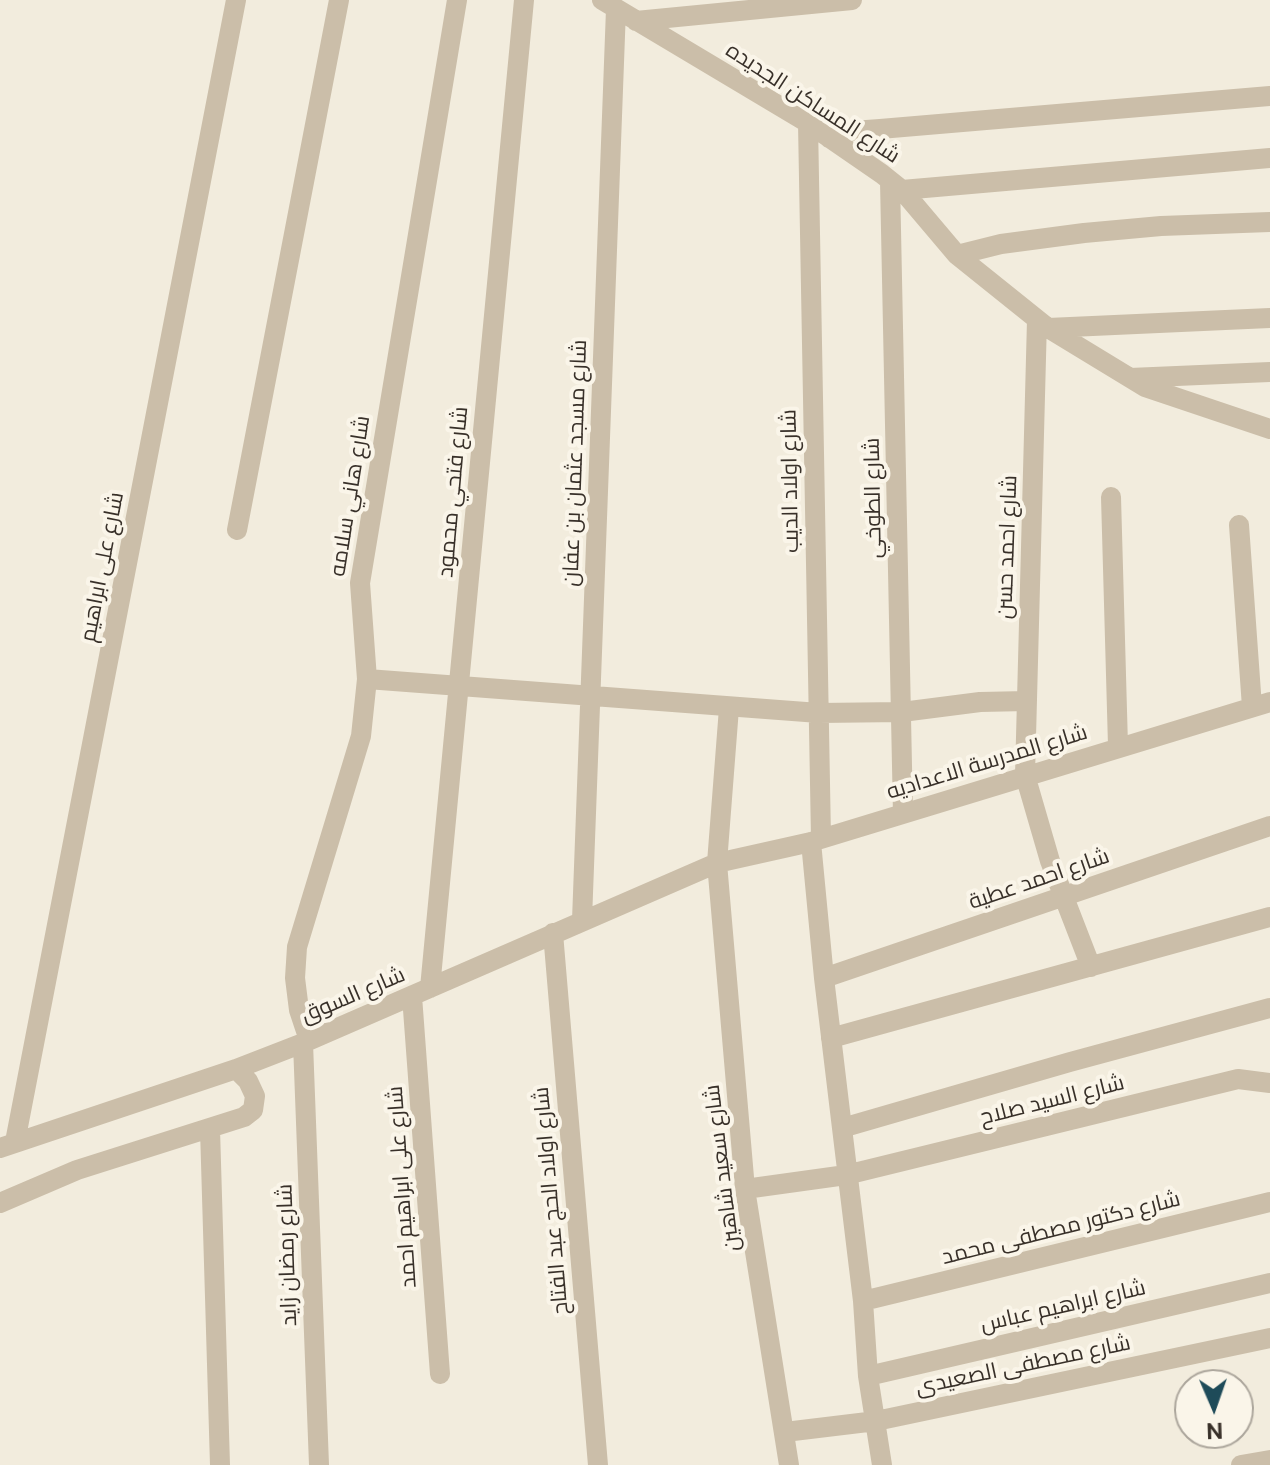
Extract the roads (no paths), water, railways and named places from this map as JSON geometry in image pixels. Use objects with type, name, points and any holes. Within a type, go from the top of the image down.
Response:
[{"type":"street","name":"شارع على ابراهيم","points":[[8,1145],[236,0]]},
{"type":"street","points":[[237,530],[339,0]]},
{"type":"street","name":"شارع هاني سلامه","points":[[306,1042],[295,978],[297,947],[361,736],[367,679],[360,583],[457,0]]},
{"type":"street","name":"شارع فتحي محمود","points":[[421,992],[459,687],[524,0]]},
{"type":"street","points":[[636,21],[852,0]]},
{"type":"street","name":"شارع المساكن الجديده","points":[[609,4],[808,123],[896,186],[957,255],[1042,324],[1145,387],[1270,429]]},
{"type":"street","name":"شارع مسجد عثمان بن عفان","points":[[582,920],[609,4]]},
{"type":"street","points":[[829,138],[853,131],[1270,96]]},
{"type":"street","name":"شارع اولاد الديب","points":[[808,123],[819,713],[816,840],[824,978],[863,1301],[868,1376],[882,1465]]},
{"type":"street","points":[[896,186],[1270,158]]},
{"type":"street","name":"شارع الطوخي","points":[[896,186],[903,814]]},
{"type":"street","points":[[957,255],[1001,244],[1084,233],[1161,226],[1270,222]]},
{"type":"street","points":[[1042,324],[1270,318]]},
{"type":"street","name":"شارع احمد حسن","points":[[1042,324],[1025,775],[1050,861],[1091,967]]},
{"type":"street","points":[[1130,378],[1270,372]]},
{"type":"street","points":[[1111,497],[1118,746]]},
{"type":"street","points":[[1239,525],[1261,705]]},
{"type":"street","points":[[367,679],[819,713],[902,712],[980,702],[1027,701]]},
{"type":"street","name":"شارع المدرسة الاعداديه","points":[[717,863],[816,840],[1261,705]]},
{"type":"street","name":"شارع سعيد شاهين","points":[[729,708],[717,863],[745,1189],[789,1465]]},
{"type":"street","name":"شارع احمد عطية","points":[[824,978],[1270,826]]},
{"type":"street","name":"شارع السوق","points":[[8,1145],[236,1069],[306,1042],[717,863]]},
{"type":"street","points":[[831,1038],[1270,917]]},
{"type":"street","name":"شارع اولاد الحج عبد الفتاح","points":[[553,933],[598,1465]]},
{"type":"street","name":"شارع على ابراهيم احمد","points":[[421,992],[440,1374]]},
{"type":"street","points":[[842,1128],[1270,1008]]},
{"type":"street","name":"شارع رمضان زايد","points":[[306,1042],[319,1465]]},
{"type":"street","points":[[0,1203],[77,1170],[244,1117],[253,1110],[255,1096],[248,1081],[236,1069]]},
{"type":"street","name":"شارع السيد صلاح","points":[[745,1189],[846,1175],[1238,1079],[1270,1083]]},
{"type":"street","points":[[210,1129],[220,1465]]},
{"type":"street","name":"شارع دكتور مصطفى محمد","points":[[863,1301],[1270,1202]]},
{"type":"street","name":"شارع ابراهيم عباس","points":[[868,1376],[1270,1283]]},
{"type":"street","name":"شارع مصطفى الصعيدى","points":[[785,1432],[876,1421],[1270,1338]]},
{"type":"street","points":[[1241,1465],[1270,1460]]}]
